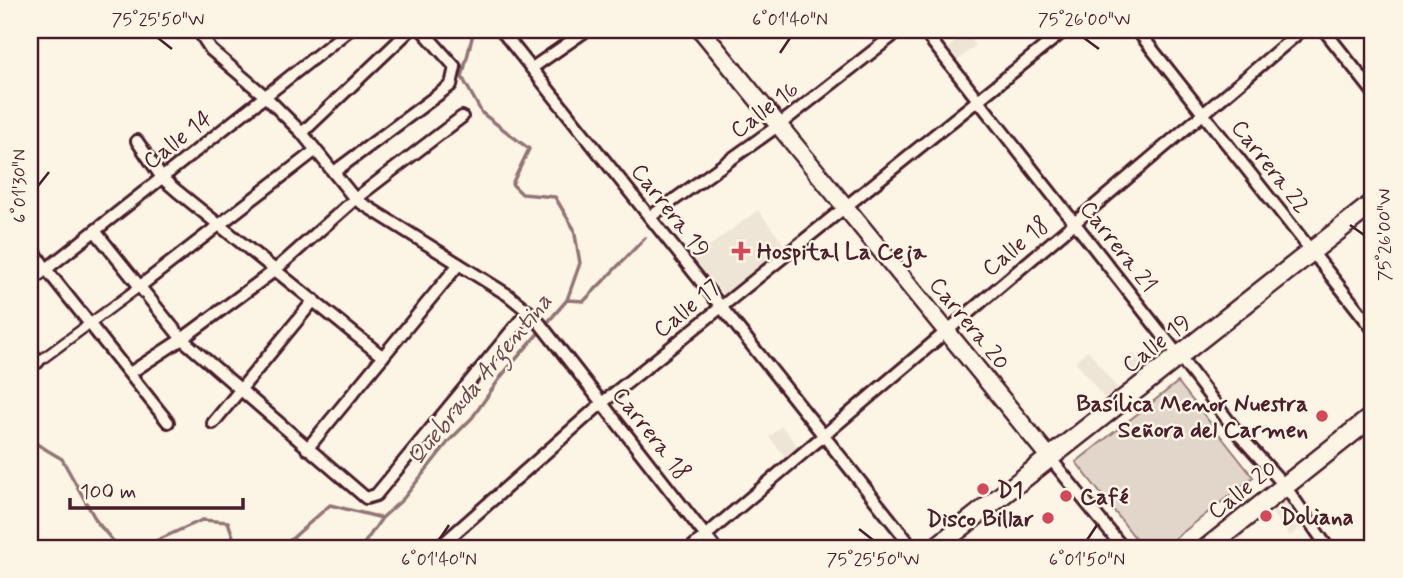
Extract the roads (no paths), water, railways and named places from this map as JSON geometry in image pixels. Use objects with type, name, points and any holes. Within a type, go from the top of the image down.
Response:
[{"type":"main road","name":"Carrera 20","points":[[701,30],[1050,458]]},
{"type":"main road","name":"Calle 19","points":[[936,548],[1373,202]]},
{"type":"main road","name":"Calle 20","points":[[1206,548],[1373,416]]},
{"type":"street","name":"Carrera 18","points":[[198,30],[211,50],[265,96],[302,133],[355,199],[508,295],[531,314],[715,548]]},
{"type":"street","name":"Calle 14","points":[[30,282],[349,30]]},
{"type":"street","points":[[302,133],[410,30]]},
{"type":"street","points":[[334,172],[451,85],[455,67],[422,30]]},
{"type":"street","name":"Carrera 19","points":[[501,30],[912,548]]},
{"type":"street","points":[[532,68],[586,30]]},
{"type":"street","name":"Calle 16","points":[[650,217],[779,125],[900,30]]},
{"type":"street","name":"Carrera 21","points":[[923,30],[1240,436],[1285,486],[1328,548]]},
{"type":"street","name":"Calle 17","points":[[438,548],[602,403],[1065,30]]},
{"type":"street","name":"Carrera 22","points":[[1136,30],[1373,329]]},
{"type":"street","name":"Calle 18","points":[[691,548],[1302,30]]},
{"type":"street","points":[[1324,30],[1373,92]]},
{"type":"street","points":[[130,373],[182,339],[274,271],[355,199],[462,117]]},
{"type":"street","points":[[137,141],[162,178],[383,357]]},
{"type":"street","points":[[30,350],[38,362],[316,150]]},
{"type":"street","points":[[95,230],[182,339],[366,498],[372,498],[531,314]]},
{"type":"street","points":[[30,245],[46,269],[169,422]]},
{"type":"street","points":[[307,449],[458,264]]},
{"type":"street","points":[[213,423],[314,300]]},
{"type":"street","name":"Carrera 20","points":[[1050,458],[1123,548]]},
{"type":"waterway","name":"Quebrada Argentina","points":[[382,518],[403,499],[449,441],[472,418],[503,374],[567,300],[580,263],[574,229],[555,197],[522,194],[512,184],[529,149],[482,113],[462,77],[474,30]]},
{"type":"waterway","points":[[567,300],[584,301],[645,238]]},
{"type":"waterway","points":[[30,440],[62,459],[97,522],[119,548]]},
{"type":"waterway","points":[[289,548],[287,543],[330,505],[382,518],[361,548]]},
{"type":"waterway","points":[[140,548],[202,520],[228,522],[237,548]]},
{"type":"place","name":"Hospital La Ceja","points":[[741,251]]},
{"type":"place","name":"Basílica Menor Nuestra Señora del Carmen","points":[[1322,416]]},
{"type":"place","name":"D1","points":[[983,489]]},
{"type":"place","name":"Café","points":[[1066,496]]},
{"type":"place","name":"Doliana","points":[[1266,516]]},
{"type":"place","name":"Disco Billar","points":[[1048,518]]}]
